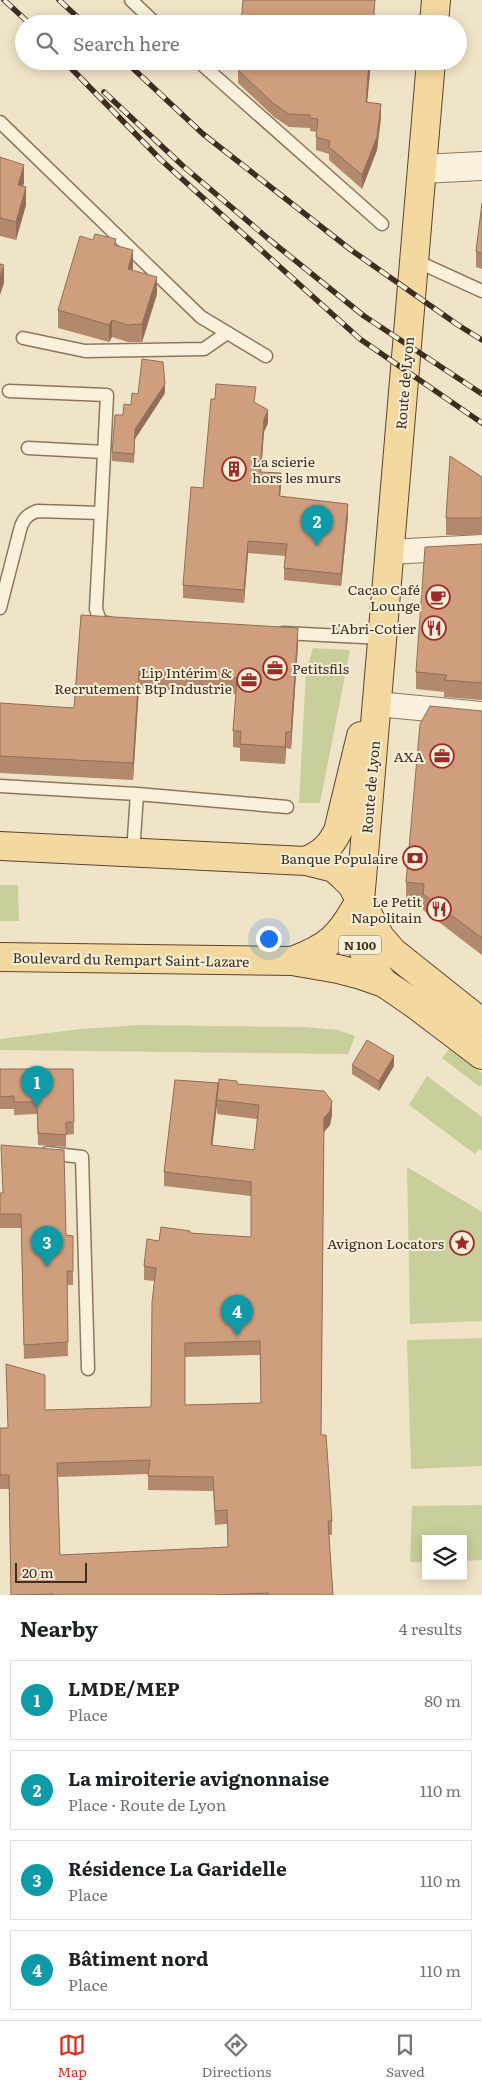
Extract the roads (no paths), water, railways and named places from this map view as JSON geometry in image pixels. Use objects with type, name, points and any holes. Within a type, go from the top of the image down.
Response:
[{"type":"main road","points":[[435,15],[436,0]]},
{"type":"main road","name":"Route de Lyon","points":[[384,984],[368,962],[360,944],[358,926],[430,70]]},
{"type":"main road","name":"Route de Lyon","points":[[306,861],[320,855],[331,845],[335,838],[344,810],[359,739],[377,704]]},
{"type":"main road","points":[[7,849],[306,861],[334,868],[352,884],[380,937],[406,964],[482,1023]]},
{"type":"main road","name":"Boulevard du Rempart Saint-Lazare","points":[[292,961],[330,943],[348,923],[360,901]]},
{"type":"main road","name":"Boulevard du Rempart Saint-Lazare","points":[[0,958],[292,961],[353,973],[384,984]]},
{"type":"main road","points":[[384,984],[416,1005],[482,1055]]},
{"type":"street","points":[[422,169],[482,166]]},
{"type":"street","points":[[390,552],[482,547]]},
{"type":"street","points":[[377,704],[482,714]]},
{"type":"lane","points":[[130,0],[146,15]]},
{"type":"lane","points":[[208,70],[382,224]]},
{"type":"lane","points":[[0,122],[201,318],[266,356]]},
{"type":"lane","points":[[414,260],[482,291]]},
{"type":"lane","points":[[23,338],[85,350],[204,349],[227,333]]},
{"type":"lane","points":[[9,391],[107,395],[96,610],[100,621],[107,624],[126,625]]},
{"type":"lane","points":[[28,448],[104,452]]},
{"type":"lane","points":[[0,608],[20,530],[23,521],[29,515],[37,511],[101,513]]},
{"type":"lane","points":[[274,633],[383,638]]},
{"type":"lane","points":[[0,786],[137,794],[286,807]]},
{"type":"lane","points":[[133,853],[137,794]]},
{"type":"lane","points":[[37,1152],[82,1157],[88,1369]]},
{"type":"railway","points":[[4,0],[20,15]]},
{"type":"railway","points":[[59,0],[75,15]]},
{"type":"railway","points":[[73,70],[161,160],[360,339],[482,423]]},
{"type":"railway","points":[[135,70],[203,134],[351,250],[482,340]]},
{"type":"railway","points":[[104,92],[183,166],[271,241],[364,316],[482,394]]},
{"type":"place","name":"La scierie hors les murs","points":[[234,469]]},
{"type":"place","name":"La miroiterie avignonnaise","points":[[317,546]]},
{"type":"place","name":"Cacao Café Lounge","points":[[438,597]]},
{"type":"place","name":"L'Abri-Cotier","points":[[434,628]]},
{"type":"place","name":"Petitsfils","points":[[275,668]]},
{"type":"place","name":"Lip Intérim & Recrutement Btp Industrie","points":[[249,680]]},
{"type":"place","name":"AXA","points":[[442,756]]},
{"type":"place","name":"Banque Populaire","points":[[415,858]]},
{"type":"place","name":"Le Petit Napolitain","points":[[439,909]]},
{"type":"place","name":"LMDE/MEP","points":[[37,1107]]},
{"type":"place","name":"Avignon Locators","points":[[462,1243]]},
{"type":"place","name":"Résidence La Garidelle","points":[[47,1267]]},
{"type":"place","name":"Bâtiment nord","points":[[237,1336]]}]
